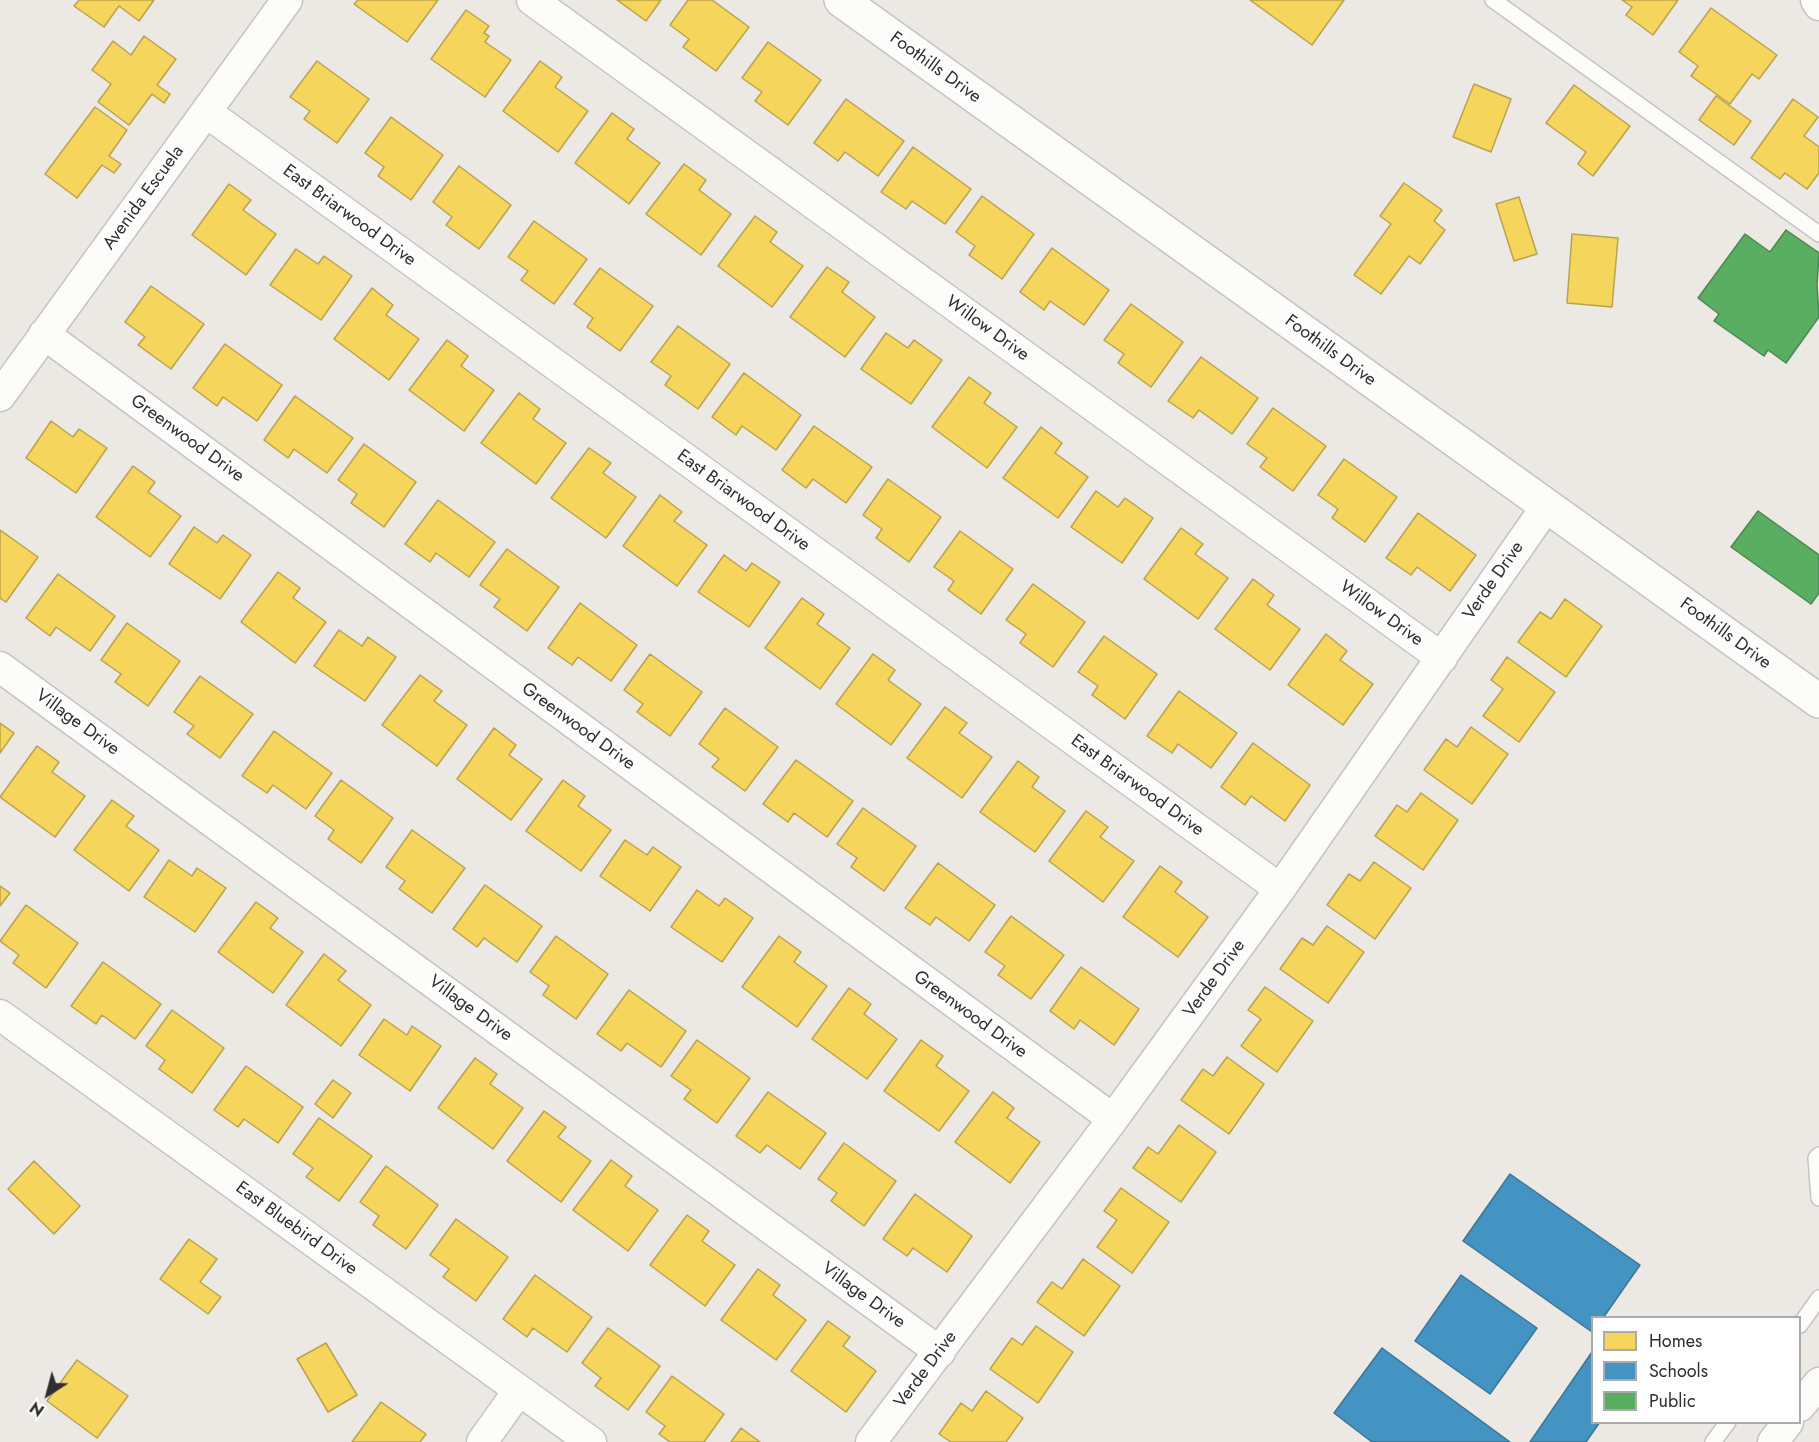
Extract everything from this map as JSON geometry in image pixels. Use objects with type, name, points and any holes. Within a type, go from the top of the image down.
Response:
[{"type":"street","name":"Avenida Escuela","points":[[0,396],[287,0]]},
{"type":"street","name":"Willow Drive","points":[[532,0],[1442,658]]},
{"type":"street","name":"Foothills Drive","points":[[841,0],[1819,701]]},
{"type":"street","points":[[1816,0],[1819,5]]},
{"type":"street","name":"East Briarwood Drive","points":[[206,112],[1280,889]]},
{"type":"street","name":"Greenwood Drive","points":[[44,334],[1113,1119]]},
{"type":"street","name":"Verde Drive","points":[[871,1442],[1113,1119],[1280,889],[1546,507]]},
{"type":"street","name":"Village Drive","points":[[0,668],[940,1352]]},
{"type":"street","name":"East Bluebird Drive","points":[[0,1015],[591,1442]]},
{"type":"street","points":[[1801,1405],[1819,1383]]},
{"type":"street","points":[[482,1442],[519,1390]]},
{"type":"street","points":[[1773,1442],[1786,1424]]},
{"type":"lane","points":[[1493,0],[1819,234]]},
{"type":"lane","points":[[1819,1155],[1816,1158],[1819,1198]]},
{"type":"lane","points":[[1801,1324],[1819,1298]]},
{"type":"lane","points":[[1713,1442],[1726,1424]]},
{"type":"building: Homes","points":[[79,0],[154,0],[139,21],[119,6],[104,27],[74,6]]},
{"type":"building: Homes","points":[[358,0],[438,0],[407,42],[354,4]]},
{"type":"building: Homes","points":[[617,0],[661,0],[646,21]]},
{"type":"building: Homes","points":[[688,0],[712,0],[749,27],[716,71],[683,47],[689,39],[670,25]]},
{"type":"building: Homes","points":[[1250,0],[1344,0],[1312,45]]},
{"type":"building: Homes","points":[[1622,0],[1678,0],[1653,35],[1626,15],[1632,7]]},
{"type":"building: Homes","points":[[1711,8],[1777,55],[1759,79],[1752,74],[1730,104],[1691,76],[1698,66],[1679,52]]},
{"type":"building: Homes","points":[[466,10],[489,26],[484,33],[489,36],[485,42],[511,60],[485,97],[431,59]]},
{"type":"building: Homes","points":[[144,36],[176,59],[157,85],[170,94],[164,103],[152,94],[129,125],[98,102],[111,84],[92,70],[113,41],[131,55]]},
{"type":"building: Homes","points":[[768,42],[821,80],[788,125],[755,101],[762,92],[742,78]]},
{"type":"building: Homes","points":[[317,61],[369,99],[337,143],[304,119],[310,111],[290,97]]},
{"type":"building: Homes","points":[[540,61],[562,77],[555,87],[588,111],[558,152],[503,111]]},
{"type":"building: Homes","points":[[1474,84],[1511,99],[1491,152],[1453,137]]},
{"type":"building: Homes","points":[[1574,85],[1630,126],[1593,176],[1578,164],[1586,152],[1546,123]]},
{"type":"building: Homes","points":[[1716,96],[1751,121],[1734,145],[1699,120]]},
{"type":"building: Homes","points":[[846,99],[904,141],[878,176],[845,152],[838,161],[814,143]]},
{"type":"building: Homes","points":[[1793,99],[1818,117],[1804,136],[1819,147],[1819,173],[1807,189],[1785,173],[1780,179],[1751,158]]},
{"type":"building: Homes","points":[[95,107],[127,130],[109,156],[121,164],[114,173],[102,165],[77,198],[45,174]]},
{"type":"building: Homes","points":[[612,113],[634,129],[627,139],[660,163],[629,204],[575,163]]},
{"type":"building: Homes","points":[[391,117],[443,155],[411,200],[378,176],[384,167],[365,153]]},
{"type":"building: Homes","points":[[913,147],[971,189],[945,224],[912,201],[906,209],[881,192]]},
{"type":"building: Homes","points":[[684,164],[706,180],[699,190],[731,214],[701,255],[646,214]]},
{"type":"building: Homes","points":[[459,166],[511,205],[479,249],[446,225],[452,217],[433,202]]},
{"type":"building: Homes","points":[[1404,183],[1442,210],[1434,221],[1445,230],[1420,264],[1409,256],[1381,294],[1354,275],[1391,224],[1380,216]]},
{"type":"building: Homes","points":[[229,184],[251,200],[243,210],[276,234],[246,275],[192,235]]},
{"type":"building: Homes","points":[[982,196],[1034,234],[1002,279],[969,255],[975,246],[956,232]]},
{"type":"building: Homes","points":[[1519,197],[1537,254],[1514,261],[1496,204]]},
{"type":"building: Homes","points":[[755,216],[777,232],[770,242],[803,266],[772,307],[718,266]]},
{"type":"building: Homes","points":[[534,221],[587,259],[554,304],[521,280],[528,271],[508,257]]},
{"type":"building: Homes","points":[[1572,234],[1618,238],[1612,307],[1567,303]]},
{"type":"building: Homes","points":[[1052,248],[1109,290],[1084,325],[1050,301],[1044,310],[1020,292]]},
{"type":"building: Homes","points":[[296,249],[318,264],[324,256],[352,276],[321,320],[270,285]]},
{"type":"building: Homes","points":[[827,267],[849,282],[842,292],[875,317],[845,357],[790,317]]},
{"type":"building: Homes","points":[[600,268],[653,306],[620,351],[587,327],[593,318],[574,304]]},
{"type":"building: Homes","points":[[151,286],[204,324],[171,369],[138,345],[145,337],[125,322]]},
{"type":"building: Homes","points":[[372,288],[393,305],[386,315],[419,339],[389,380],[334,339]]},
{"type":"building: Homes","points":[[1131,304],[1183,342],[1151,387],[1118,363],[1124,354],[1104,340]]},
{"type":"building: Homes","points":[[678,326],[730,364],[698,409],[665,385],[671,376],[651,362]]},
{"type":"building: Homes","points":[[886,333],[908,348],[914,340],[942,360],[911,404],[861,369]]},
{"type":"building: Homes","points":[[447,340],[468,356],[461,366],[494,390],[464,431],[409,390]]},
{"type":"building: Homes","points":[[225,344],[282,385],[257,421],[223,397],[217,406],[193,388]]},
{"type":"building: Homes","points":[[1201,357],[1258,398],[1232,434],[1199,410],[1193,418],[1168,401]]},
{"type":"building: Homes","points":[[744,373],[801,415],[776,450],[742,426],[736,435],[712,417]]},
{"type":"building: Homes","points":[[969,377],[991,393],[984,403],[1017,427],[987,468],[932,427]]},
{"type":"building: Homes","points":[[519,393],[540,409],[533,419],[566,443],[536,484],[481,443]]},
{"type":"building: Homes","points":[[295,396],[353,438],[327,473],[294,449],[288,458],[264,440]]},
{"type":"building: Homes","points":[[1273,408],[1326,446],[1293,491],[1260,467],[1267,458],[1247,444]]},
{"type":"building: Homes","points":[[51,421],[73,437],[79,429],[107,448],[76,493],[26,458]]},
{"type":"building: Homes","points":[[814,426],[872,467],[846,503],[813,479],[806,488],[782,470]]},
{"type":"building: Homes","points":[[1041,427],[1062,443],[1055,453],[1088,477],[1058,518],[1003,478]]},
{"type":"building: Homes","points":[[364,444],[416,482],[384,527],[351,503],[357,494],[338,480]]},
{"type":"building: Homes","points":[[589,448],[611,463],[603,473],[636,497],[606,538],[551,498]]},
{"type":"building: Homes","points":[[1344,459],[1397,497],[1365,542],[1332,518],[1338,509],[1318,495]]},
{"type":"building: Homes","points":[[133,466],[155,482],[148,492],[181,516],[150,557],[96,517]]},
{"type":"building: Homes","points":[[888,479],[941,517],[909,562],[876,538],[882,529],[863,515]]},
{"type":"building: Homes","points":[[1096,491],[1118,507],[1125,498],[1153,518],[1122,563],[1071,527]]},
{"type":"building: Homes","points":[[660,495],[682,512],[674,521],[707,545],[677,586],[623,546]]},
{"type":"building: Homes","points":[[438,500],[495,542],[469,577],[436,553],[430,562],[405,544]]},
{"type":"building: Homes","points":[[1418,513],[1476,555],[1450,591],[1417,567],[1411,575],[1386,558]]},
{"type":"building: Homes","points":[[194,527],[217,543],[223,535],[251,555],[220,599],[169,564]]},
{"type":"building: Homes","points":[[1181,528],[1203,544],[1195,554],[1228,578],[1198,619],[1144,579]]},
{"type":"building: Homes","points":[[0,530],[38,557],[6,602],[0,598]]},
{"type":"building: Homes","points":[[960,531],[1013,569],[981,614],[948,590],[954,581],[934,567]]},
{"type":"building: Homes","points":[[507,549],[559,587],[527,631],[494,607],[500,599],[480,585]]},
{"type":"building: Homes","points":[[724,555],[746,571],[752,563],[780,582],[749,627],[698,592]]},
{"type":"building: Homes","points":[[278,572],[300,588],[293,598],[326,622],[295,663],[241,622]]},
{"type":"building: Homes","points":[[58,574],[115,616],[90,651],[56,627],[50,636],[26,618]]},
{"type":"building: Homes","points":[[1253,579],[1274,595],[1267,605],[1300,629],[1270,670],[1215,629]]},
{"type":"building: Homes","points":[[1033,584],[1085,622],[1053,667],[1020,643],[1026,634],[1006,620]]},
{"type":"building: Homes","points":[[802,598],[824,614],[817,624],[850,648],[820,689],[765,648]]},
{"type":"building: Homes","points":[[1565,599],[1602,626],[1566,677],[1518,642],[1540,612],[1551,619]]},
{"type":"building: Homes","points":[[580,603],[637,645],[611,681],[578,657],[572,665],[548,648]]},
{"type":"building: Homes","points":[[127,623],[180,661],[148,706],[115,682],[121,674],[101,660]]},
{"type":"building: Homes","points":[[339,630],[362,646],[368,637],[396,657],[365,701],[314,666]]},
{"type":"building: Homes","points":[[1326,634],[1347,651],[1340,660],[1373,684],[1343,725],[1288,685]]},
{"type":"building: Homes","points":[[1104,636],[1157,674],[1125,719],[1092,695],[1098,686],[1078,672]]},
{"type":"building: Homes","points":[[650,654],[702,692],[670,736],[637,712],[643,704],[624,690]]},
{"type":"building: Homes","points":[[873,654],[895,670],[888,680],[921,704],[891,745],[836,704]]},
{"type":"building: Homes","points":[[1507,657],[1555,692],[1519,742],[1483,716],[1503,689],[1491,680]]},
{"type":"building: Homes","points":[[420,675],[442,691],[434,701],[467,725],[437,766],[382,725]]},
{"type":"building: Homes","points":[[200,676],[253,714],[220,758],[187,734],[194,726],[174,712]]},
{"type":"building: Homes","points":[[1179,691],[1237,733],[1211,768],[1178,744],[1172,753],[1147,736]]},
{"type":"building: Homes","points":[[945,707],[967,723],[959,733],[992,757],[962,798],[907,758]]},
{"type":"building: Homes","points":[[725,708],[778,747],[745,791],[712,767],[719,759],[699,744]]},
{"type":"building: Homes","points":[[0,723],[14,733],[0,753]]},
{"type":"building: Homes","points":[[1471,727],[1508,754],[1472,804],[1424,770],[1446,739],[1457,747]]},
{"type":"building: Homes","points":[[494,728],[516,745],[509,755],[542,779],[511,820],[457,779]]},
{"type":"building: Homes","points":[[274,731],[332,773],[306,809],[273,785],[267,793],[242,776]]},
{"type":"building: Homes","points":[[1253,743],[1310,785],[1285,821],[1251,796],[1245,805],[1221,787]]},
{"type":"building: Homes","points":[[37,746],[59,762],[52,772],[85,796],[55,837],[0,797]]},
{"type":"building: Homes","points":[[796,760],[853,801],[827,837],[794,813],[788,822],[763,804]]},
{"type":"building: Homes","points":[[1018,761],[1039,777],[1032,787],[1065,811],[1035,852],[980,812]]},
{"type":"building: Homes","points":[[341,780],[393,818],[361,863],[328,839],[334,830],[315,816]]},
{"type":"building: Homes","points":[[563,780],[585,796],[578,806],[611,830],[581,871],[526,831]]},
{"type":"building: Homes","points":[[1421,793],[1458,820],[1423,870],[1375,836],[1397,805],[1407,812]]},
{"type":"building: Homes","points":[[112,800],[134,816],[126,826],[159,850],[129,891],[74,850]]},
{"type":"building: Homes","points":[[863,808],[916,846],[884,891],[851,867],[857,858],[837,844]]},
{"type":"building: Homes","points":[[1086,811],[1108,827],[1100,837],[1134,861],[1103,902],[1049,861]]},
{"type":"building: Homes","points":[[412,830],[465,868],[432,913],[399,889],[405,881],[386,867]]},
{"type":"building: Homes","points":[[625,840],[647,855],[653,847],[681,867],[650,911],[600,876]]},
{"type":"building: Homes","points":[[169,860],[192,876],[197,868],[226,888],[195,932],[144,897]]},
{"type":"building: Homes","points":[[1374,862],[1411,888],[1375,939],[1327,905],[1349,874],[1360,881]]},
{"type":"building: Homes","points":[[938,863],[995,905],[969,941],[936,917],[930,925],[905,908]]},
{"type":"building: Homes","points":[[1160,866],[1182,882],[1175,892],[1208,917],[1178,957],[1123,917]]},
{"type":"building: Homes","points":[[485,885],[542,926],[517,962],[484,938],[477,947],[453,929]]},
{"type":"building: Homes","points":[[0,886],[10,893],[0,906]]},
{"type":"building: Homes","points":[[697,890],[719,906],[725,898],[753,918],[722,962],[671,927]]},
{"type":"building: Homes","points":[[256,902],[278,918],[270,928],[303,952],[273,993],[218,952]]},
{"type":"building: Homes","points":[[26,905],[78,943],[46,988],[13,963],[19,955],[0,941]]},
{"type":"building: Homes","points":[[1011,916],[1064,955],[1031,999],[998,975],[1005,966],[985,952]]},
{"type":"building: Homes","points":[[1327,926],[1364,952],[1328,1003],[1280,969],[1302,938],[1313,945]]},
{"type":"building: Homes","points":[[556,936],[608,974],[576,1019],[543,995],[549,986],[530,972]]},
{"type":"building: Homes","points":[[779,936],[801,952],[794,962],[827,986],[797,1027],[742,987]]},
{"type":"building: Homes","points":[[324,954],[346,971],[338,980],[371,1005],[341,1046],[286,1005]]},
{"type":"building: Homes","points":[[103,962],[161,1004],[135,1039],[102,1015],[96,1024],[71,1006]]},
{"type":"building: Homes","points":[[1081,967],[1139,1009],[1114,1045],[1080,1020],[1074,1029],[1050,1011]]},
{"type":"building: Homes","points":[[1265,987],[1313,1021],[1277,1072],[1241,1046],[1261,1019],[1248,1010]]},
{"type":"building: Homes","points":[[849,988],[871,1004],[864,1014],[897,1039],[867,1079],[812,1039]]},
{"type":"building: Homes","points":[[629,990],[686,1031],[661,1067],[627,1043],[621,1051],[597,1034]]},
{"type":"building: Homes","points":[[172,1010],[224,1048],[192,1093],[159,1069],[165,1060],[146,1046]]},
{"type":"building: Homes","points":[[384,1019],[407,1035],[412,1026],[441,1046],[410,1091],[359,1055]]},
{"type":"building: Homes","points":[[697,1040],[750,1078],[717,1123],[684,1099],[691,1090],[671,1076]]},
{"type":"building: Homes","points":[[921,1040],[943,1056],[936,1066],[969,1091],[939,1131],[884,1091]]},
{"type":"building: Homes","points":[[1227,1057],[1264,1084],[1229,1134],[1181,1100],[1203,1069],[1213,1076]]},
{"type":"building: Homes","points":[[475,1058],[497,1074],[490,1084],[523,1108],[493,1149],[438,1108]]},
{"type":"building: Homes","points":[[246,1066],[303,1107],[278,1143],[244,1119],[238,1127],[214,1110]]},
{"type":"building: Homes","points":[[333,1080],[351,1093],[333,1118],[315,1104]]},
{"type":"building: Homes","points":[[768,1092],[826,1133],[800,1169],[767,1145],[760,1153],[736,1136]]},
{"type":"building: Homes","points":[[993,1092],[1014,1108],[1007,1118],[1040,1142],[1010,1183],[955,1142]]},
{"type":"building: Homes","points":[[544,1111],[566,1127],[558,1137],[591,1161],[561,1202],[507,1161]]},
{"type":"building: Homes","points":[[319,1118],[372,1156],[339,1201],[306,1177],[313,1168],[293,1154]]},
{"type":"building: Homes","points":[[1179,1125],[1216,1152],[1181,1202],[1133,1168],[1148,1147],[1158,1154]]},
{"type":"building: Homes","points":[[844,1143],[896,1181],[864,1226],[831,1201],[837,1193],[818,1179]]},
{"type":"building: Homes","points":[[611,1160],[632,1176],[625,1186],[658,1210],[628,1251],[573,1210]]},
{"type":"building: Homes","points":[[34,1161],[80,1206],[54,1234],[8,1189]]},
{"type":"building: Homes","points":[[386,1166],[438,1205],[406,1249],[373,1225],[379,1216],[360,1202]]},
{"type":"building: Homes","points":[[1121,1188],[1169,1222],[1132,1273],[1097,1247],[1117,1220],[1104,1211]]},
{"type":"building: Homes","points":[[915,1194],[972,1236],[947,1272],[913,1248],[907,1256],[883,1239]]},
{"type":"building: Homes","points":[[687,1215],[709,1231],[702,1241],[735,1265],[705,1306],[650,1265]]},
{"type":"building: Homes","points":[[456,1219],[508,1257],[476,1301],[443,1277],[449,1269],[430,1255]]},
{"type":"building: Homes","points":[[189,1239],[217,1259],[200,1282],[221,1297],[208,1314],[160,1279]]},
{"type":"building: Homes","points":[[1083,1259],[1120,1286],[1084,1336],[1037,1302],[1052,1282],[1062,1289]]},
{"type":"building: Homes","points":[[758,1269],[780,1285],[773,1295],[806,1320],[776,1360],[721,1320]]},
{"type":"building: Homes","points":[[535,1275],[592,1317],[567,1352],[533,1328],[527,1337],[503,1319]]},
{"type":"building: Homes","points":[[828,1321],[850,1337],[843,1346],[876,1371],[846,1412],[791,1371]]},
{"type":"building: Homes","points":[[1036,1326],[1073,1352],[1038,1403],[990,1369],[1012,1338],[1022,1345]]},
{"type":"building: Homes","points":[[608,1328],[660,1366],[628,1410],[595,1386],[601,1378],[582,1363]]},
{"type":"building: Homes","points":[[326,1343],[357,1395],[328,1412],[297,1359]]},
{"type":"building: Homes","points":[[77,1360],[128,1396],[97,1438],[47,1401]]},
{"type":"building: Homes","points":[[672,1376],[724,1414],[704,1442],[670,1442],[659,1434],[665,1426],[646,1412]]},
{"type":"building: Homes","points":[[986,1391],[1023,1418],[1006,1442],[951,1442],[939,1434],[961,1403],[972,1411]]},
{"type":"building: Homes","points":[[381,1402],[426,1434],[420,1442],[352,1442]]},
{"type":"building: Homes","points":[[741,1428],[760,1442],[731,1442]]},
{"type":"building: Schools","points":[[1510,1174],[1640,1265],[1604,1316],[1591,1316],[1591,1331],[1463,1241]]},
{"type":"building: Schools","points":[[1461,1275],[1537,1328],[1490,1394],[1415,1341]]},
{"type":"building: Schools","points":[[1382,1348],[1510,1442],[1372,1442],[1334,1413]]},
{"type":"building: Schools","points":[[1591,1353],[1591,1424],[1599,1424],[1586,1442],[1530,1442]]},
{"type":"building: Public","points":[[1786,230],[1819,253],[1817,285],[1819,317],[1786,363],[1768,350],[1764,356],[1714,321],[1719,314],[1698,298],[1745,234],[1770,252]]},
{"type":"building: Public","points":[[1758,511],[1819,555],[1819,593],[1811,604],[1731,547]]}]
